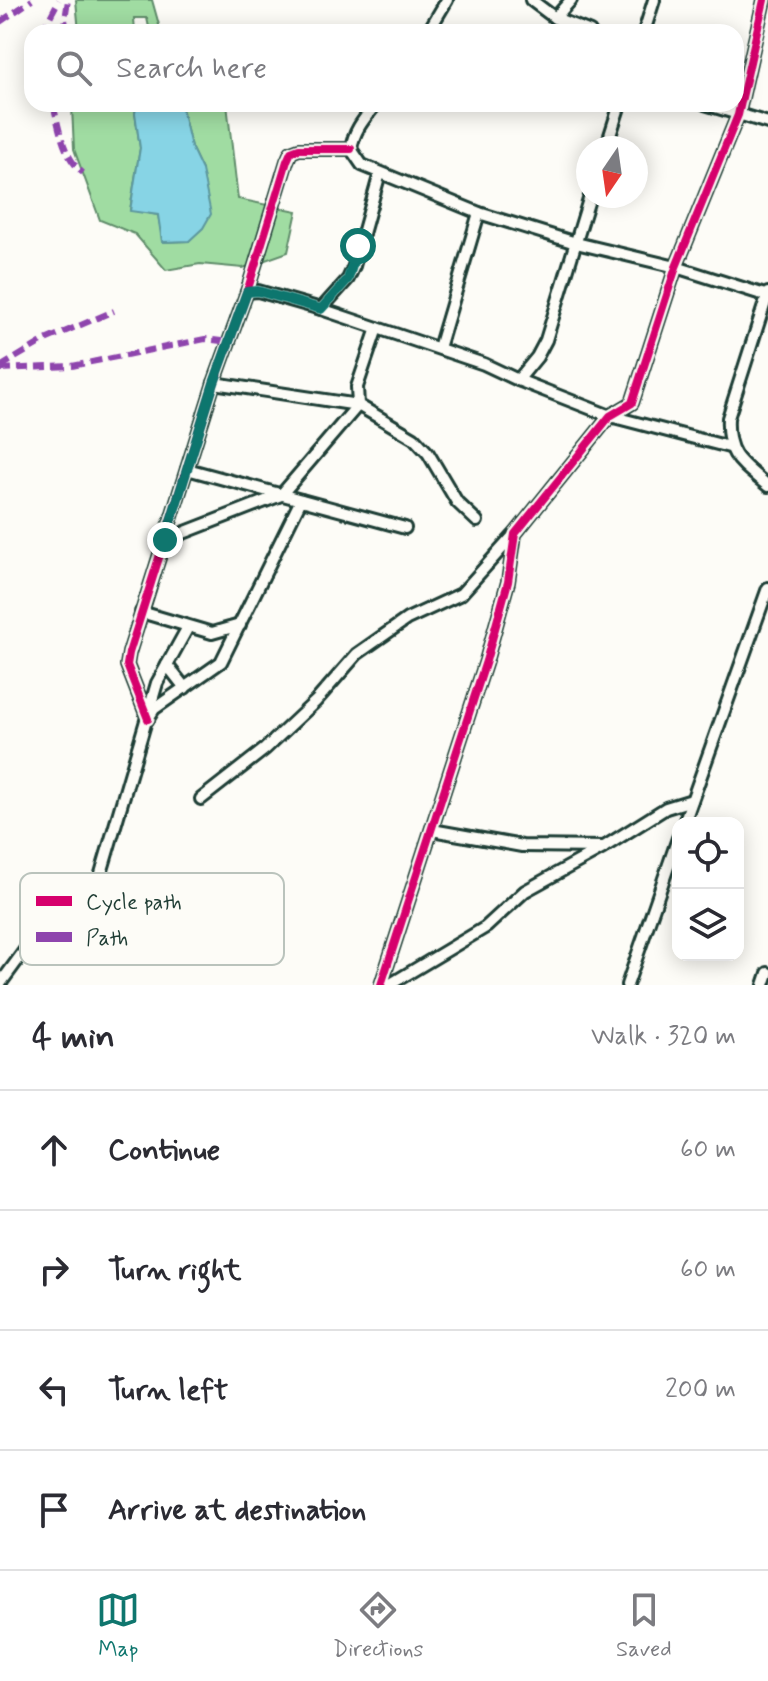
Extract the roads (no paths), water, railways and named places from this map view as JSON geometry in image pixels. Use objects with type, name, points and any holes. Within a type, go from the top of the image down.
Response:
[{"type":"street","points":[[433,24],[447,0]]},
{"type":"street","points":[[531,0],[555,18],[570,24]]},
{"type":"street","points":[[555,18],[571,0]]},
{"type":"street","points":[[646,24],[654,0]]},
{"type":"street","points":[[744,88],[764,0]]},
{"type":"street","points":[[370,112],[356,129],[351,149],[362,165],[479,213],[768,295],[728,418],[729,447],[737,460],[768,486]]},
{"type":"street","points":[[610,136],[617,112]]},
{"type":"street","points":[[729,112],[768,123]]},
{"type":"street","points":[[201,799],[265,749],[316,701],[357,654],[407,619],[461,594],[515,534],[610,416],[632,403],[676,267],[739,112]]},
{"type":"street","points":[[148,719],[127,665],[214,383],[247,292],[291,152],[299,149],[351,149]]},
{"type":"street","points":[[321,309],[348,279],[354,266],[380,173]]},
{"type":"street","points":[[518,380],[546,340],[586,208]]},
{"type":"street","points":[[439,348],[479,213]]},
{"type":"street","points":[[247,292],[258,291],[321,309],[439,348],[610,416],[729,447]]},
{"type":"street","points":[[165,540],[281,495],[358,405],[357,387],[377,328]]},
{"type":"street","points":[[214,383],[358,405],[414,438],[428,453],[457,502],[477,521]]},
{"type":"street","points":[[187,469],[405,528]]},
{"type":"street","points":[[148,719],[154,709],[221,662],[301,500]]},
{"type":"street","points":[[381,985],[486,661],[508,582],[515,534]]},
{"type":"street","points":[[686,817],[768,588]]},
{"type":"street","points":[[141,612],[212,633],[240,625]]},
{"type":"street","points":[[101,873],[157,683],[188,627]]},
{"type":"street","points":[[167,665],[185,688]]},
{"type":"street","points":[[389,985],[486,927],[525,891],[666,808],[692,800]]},
{"type":"street","points":[[432,830],[522,846],[604,847]]},
{"type":"street","points":[[627,985],[672,855]]},
{"type":"street","points":[[0,984],[20,957]]},
{"type":"street","points":[[764,985],[768,973]]},
{"type":"water","points":[[183,112],[191,147],[202,170],[211,214],[203,228],[189,241],[162,242],[158,215],[130,211],[140,148],[135,113]]}]
